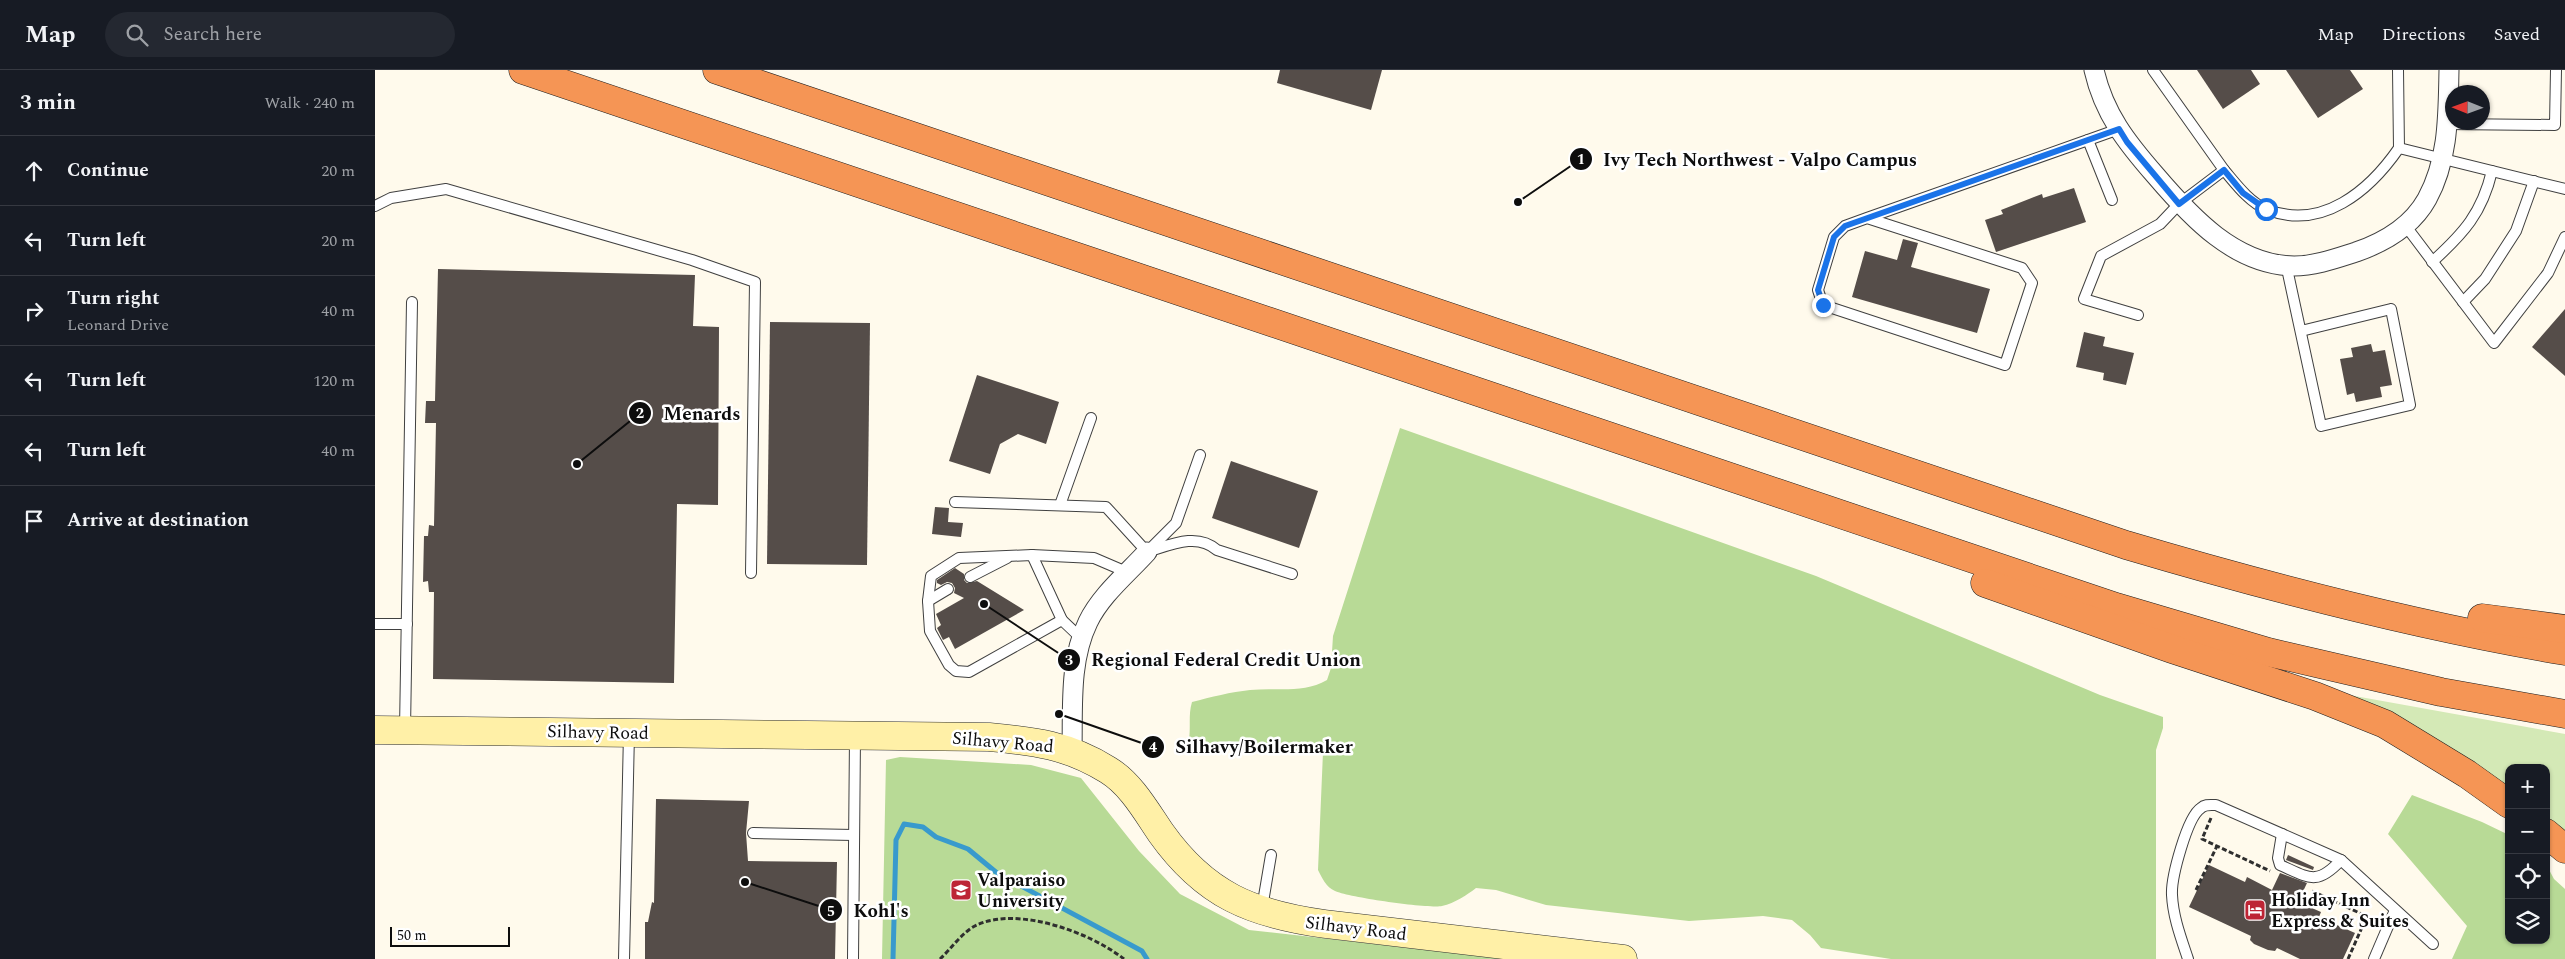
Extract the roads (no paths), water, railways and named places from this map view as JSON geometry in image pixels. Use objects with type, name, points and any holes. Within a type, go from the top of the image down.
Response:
[{"type":"highway","points":[[523,70],[2116,607],[2268,652],[2441,692],[2565,714]]},
{"type":"highway","points":[[717,70],[2126,545],[2251,582],[2387,616],[2565,651]]},
{"type":"highway","points":[[738,70],[788,94]]},
{"type":"highway","points":[[1852,518],[1921,560],[2172,649],[2315,696],[2385,724],[2467,774],[2505,801]]},
{"type":"highway","points":[[2387,616],[2454,614],[2565,629]]},
{"type":"highway","points":[[2550,836],[2565,849]]},
{"type":"street","points":[[2094,70],[2106,110],[2127,142],[2179,204],[2228,246],[2256,259],[2294,266],[2332,260],[2374,245],[2405,225],[2426,200],[2443,159],[2446,130]]},
{"type":"street","points":[[2448,85],[2449,70]]},
{"type":"street","points":[[1072,750],[1076,658],[1088,621],[1101,603],[1147,552]]},
{"type":"street","name":"Silhavy Road","points":[[375,730],[989,737],[1044,743],[1072,750],[1109,770],[1131,790],[1171,846],[1190,868],[1215,888],[1261,912],[1288,919],[1325,924],[1623,959]]},
{"type":"lane","points":[[2153,70],[2224,170],[2243,193],[2266,209],[2303,214],[2330,209],[2358,195],[2383,170],[2399,148],[2398,70]]},
{"type":"lane","points":[[2490,124],[2555,125],[2556,70]]},
{"type":"lane","points":[[1867,218],[2022,268],[2032,283],[2005,365],[1823,305],[1818,290],[1834,237],[1845,226],[1867,218],[2119,129]]},
{"type":"lane","points":[[2088,140],[2112,200]]},
{"type":"lane","points":[[2399,148],[2565,189]]},
{"type":"lane","points":[[2138,315],[2084,299],[2101,256],[2160,224],[2179,204],[2224,170]]},
{"type":"lane","points":[[2433,262],[2462,235],[2486,197],[2493,171]]},
{"type":"lane","points":[[2463,302],[2485,279],[2516,231],[2534,181]]},
{"type":"lane","points":[[375,206],[391,198],[446,189],[692,260],[755,282],[751,573]]},
{"type":"lane","points":[[2405,225],[2493,343],[2547,273],[2565,237]]},
{"type":"lane","points":[[2286,264],[2321,426],[2411,405],[2391,309],[2301,331]]},
{"type":"lane","points":[[405,730],[412,302]]},
{"type":"lane","points":[[1060,505],[1091,418]]},
{"type":"lane","points":[[1147,552],[1175,523],[1200,455]]},
{"type":"lane","points":[[955,502],[1106,507],[1147,552]]},
{"type":"lane","points":[[1147,552],[1191,540],[1208,542],[1217,550],[1292,574]]},
{"type":"lane","points":[[1062,620],[969,672],[956,671],[945,657],[930,631],[928,601],[931,576],[942,567],[959,558],[1032,555],[1094,558],[1129,572]]},
{"type":"lane","points":[[1032,555],[1062,620],[1082,639]]},
{"type":"lane","points":[[970,577],[1010,556]]},
{"type":"lane","points":[[928,601],[948,589]]},
{"type":"lane","points":[[375,624],[407,624]]},
{"type":"lane","points":[[624,959],[629,732]]},
{"type":"lane","points":[[853,959],[855,736]]},
{"type":"lane","points":[[2188,959],[2176,924],[2171,894],[2178,855],[2195,815],[2200,808],[2207,805],[2216,805],[2341,860],[2433,944]]},
{"type":"lane","points":[[753,833],[854,835]]},
{"type":"lane","points":[[2282,834],[2278,848],[2280,865],[2304,876],[2311,879],[2319,878],[2330,872],[2341,860]]},
{"type":"lane","points":[[1261,912],[1267,888],[1271,855]]},
{"type":"lane","points":[[2373,959],[2395,910]]},
{"type":"waterway","points":[[893,959],[896,840],[904,824],[923,827],[936,837],[968,849],[997,873],[1142,951],[1147,959]]},
{"type":"place","name":"Ivy Tech Northwest - Valpo Campus","points":[[1518,202]]},
{"type":"place","name":"Menards","points":[[577,464]]},
{"type":"place","name":"Regional Federal Credit Union","points":[[984,604]]},
{"type":"place","name":"Silhavy/Boilermaker","points":[[1059,714]]},
{"type":"place","name":"Kohl's","points":[[745,882]]},
{"type":"place","name":"Valparaiso University","points":[[961,890]]},
{"type":"place","name":"Holiday Inn Express & Suites","points":[[2255,910]]}]
